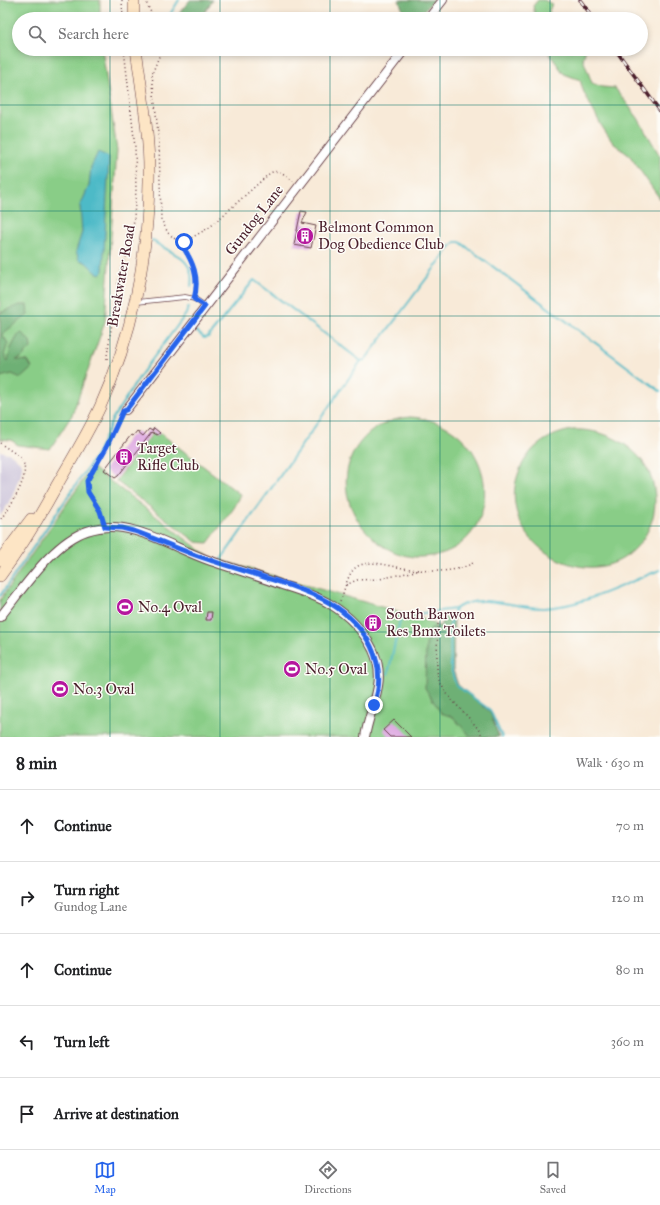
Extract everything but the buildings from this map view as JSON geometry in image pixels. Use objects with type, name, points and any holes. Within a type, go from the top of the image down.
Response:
[{"type":"main road","points":[[134,0],[134,12]]},
{"type":"main road","name":"Breakwater Road","points":[[0,576],[28,536],[81,446],[115,370],[134,302],[142,258],[148,206],[148,157],[137,56]]},
{"type":"main road","name":"Breakwater Road","points":[[0,560],[53,492]]},
{"type":"street","points":[[434,12],[443,0]]},
{"type":"street","name":"Gundog Lane","points":[[126,410],[298,185],[399,56]]},
{"type":"street","points":[[0,617],[60,546],[80,533],[105,527],[122,528],[141,533],[206,559],[308,593],[336,608],[360,630],[378,662],[378,695],[367,724],[364,737]]},
{"type":"lane","points":[[134,302],[178,297],[194,299],[205,306]]},
{"type":"path","points":[[122,0],[123,12]]},
{"type":"path","points":[[145,0],[151,12]]},
{"type":"path","points":[[107,366],[107,356],[120,270],[132,244],[136,190],[135,147],[125,56]]},
{"type":"path","points":[[159,56],[152,74],[159,143],[161,219],[168,233],[181,244],[196,274],[197,288],[194,299]]},
{"type":"path","points":[[181,244],[210,227],[270,172],[280,171],[298,185]]},
{"type":"path","points":[[105,527],[100,511],[88,492],[87,484],[107,446],[121,414],[125,409],[126,410]]},
{"type":"path","points":[[0,443],[22,459],[24,464],[24,472],[15,498],[0,520]]},
{"type":"path","points":[[336,608],[350,574],[358,566],[372,563],[422,570],[452,570],[473,563]]},
{"type":"path","points":[[346,585],[356,580],[380,579],[422,570]]},
{"type":"path","points":[[438,624],[438,679],[452,700],[471,718],[483,737]]},
{"type":"shaded area","points":[[0,451],[11,454],[20,462],[22,469],[11,500],[0,516]]},
{"type":"green space","points":[[0,0],[100,0],[100,12],[12,12],[12,56],[103,56],[117,150],[105,322],[72,415],[50,449],[18,445],[11,440],[0,439]]},
{"type":"green space","points":[[190,0],[213,0],[205,12],[180,12]]},
{"type":"green space","points":[[399,0],[434,0],[423,12],[403,12]]},
{"type":"green space","points":[[538,0],[544,0],[552,4],[550,12],[534,12],[533,6]]},
{"type":"green space","points":[[551,56],[584,56],[583,59],[592,83],[602,87],[615,88],[638,118],[660,156],[660,199],[630,156],[613,143],[601,125],[584,93],[580,80],[564,74]]},
{"type":"green space","points":[[19,305],[27,305],[28,315],[2,334],[8,343],[4,355],[8,361],[11,348],[18,335],[22,333],[30,341],[31,348],[21,358],[16,360],[28,361],[32,368],[21,378],[12,374],[0,377],[0,313]]},
{"type":"green space","points":[[410,417],[441,424],[464,441],[479,463],[484,488],[482,513],[470,535],[450,550],[421,557],[406,556],[393,551],[370,535],[356,518],[348,499],[346,480],[350,462],[358,445],[371,432],[388,422]]},
{"type":"green space","points":[[572,430],[583,430],[605,435],[616,439],[625,445],[642,460],[652,479],[654,488],[654,514],[648,531],[643,539],[623,558],[599,567],[574,565],[551,556],[531,539],[518,518],[514,493],[522,465],[526,458],[536,446],[542,442],[556,434]]},
{"type":"green space","points":[[153,433],[157,436],[160,433],[241,495],[234,508],[208,543],[196,542],[116,481]]},
{"type":"green space","points":[[92,467],[209,557],[423,619],[440,627],[445,670],[492,737],[0,737],[0,600]]},
{"type":"green space","points":[[454,616],[453,670],[458,685],[490,712],[499,737],[471,737],[453,717],[441,713],[425,688],[426,645],[431,628],[441,625],[443,618]]},
{"type":"water","points":[[98,152],[109,157],[103,271],[100,274],[94,271],[85,262],[79,260],[76,251],[82,232],[80,206],[89,186],[91,167]]},
{"type":"waterway","points":[[172,12],[179,0]]},
{"type":"waterway","points":[[152,240],[180,257],[185,262],[189,268],[191,286]]},
{"type":"waterway","points":[[196,331],[204,338],[208,337],[254,280],[361,361],[365,360],[451,246],[455,242],[460,242],[660,391]]},
{"type":"waterway","points":[[0,596],[97,454],[113,418],[142,373],[186,314],[188,307]]},
{"type":"waterway","points":[[220,561],[361,361]]},
{"type":"waterway","points":[[502,737],[490,710],[456,685],[451,669],[450,626],[455,609],[476,601],[498,602],[533,608],[559,606],[604,594],[660,570]]},
{"type":"waterway","points":[[388,674],[401,616],[455,609]]},
{"type":"railway","points":[[580,0],[589,12]]},
{"type":"railway","points":[[620,56],[660,111]]},
{"type":"place","name":"Belmont Common Dog Obedience Club","points":[[305,236]]},
{"type":"place","name":"Target Rifle Club","points":[[124,457]]},
{"type":"place","name":"No.4 Oval","points":[[125,607]]},
{"type":"place","name":"South Barwon Res Bmx Toilets","points":[[373,623]]},
{"type":"place","name":"No.5 Oval","points":[[292,669]]},
{"type":"place","name":"No.3 Oval","points":[[60,689]]},
{"type":"route","points":[[184,242],[181,244],[196,274],[197,288],[194,299],[205,306],[126,410],[125,409],[121,414],[107,446],[87,481],[86,488],[102,515],[105,527],[111,526],[134,531],[206,559],[308,593],[329,603],[346,615],[360,630],[372,648],[378,662],[378,695],[374,705]]}]
